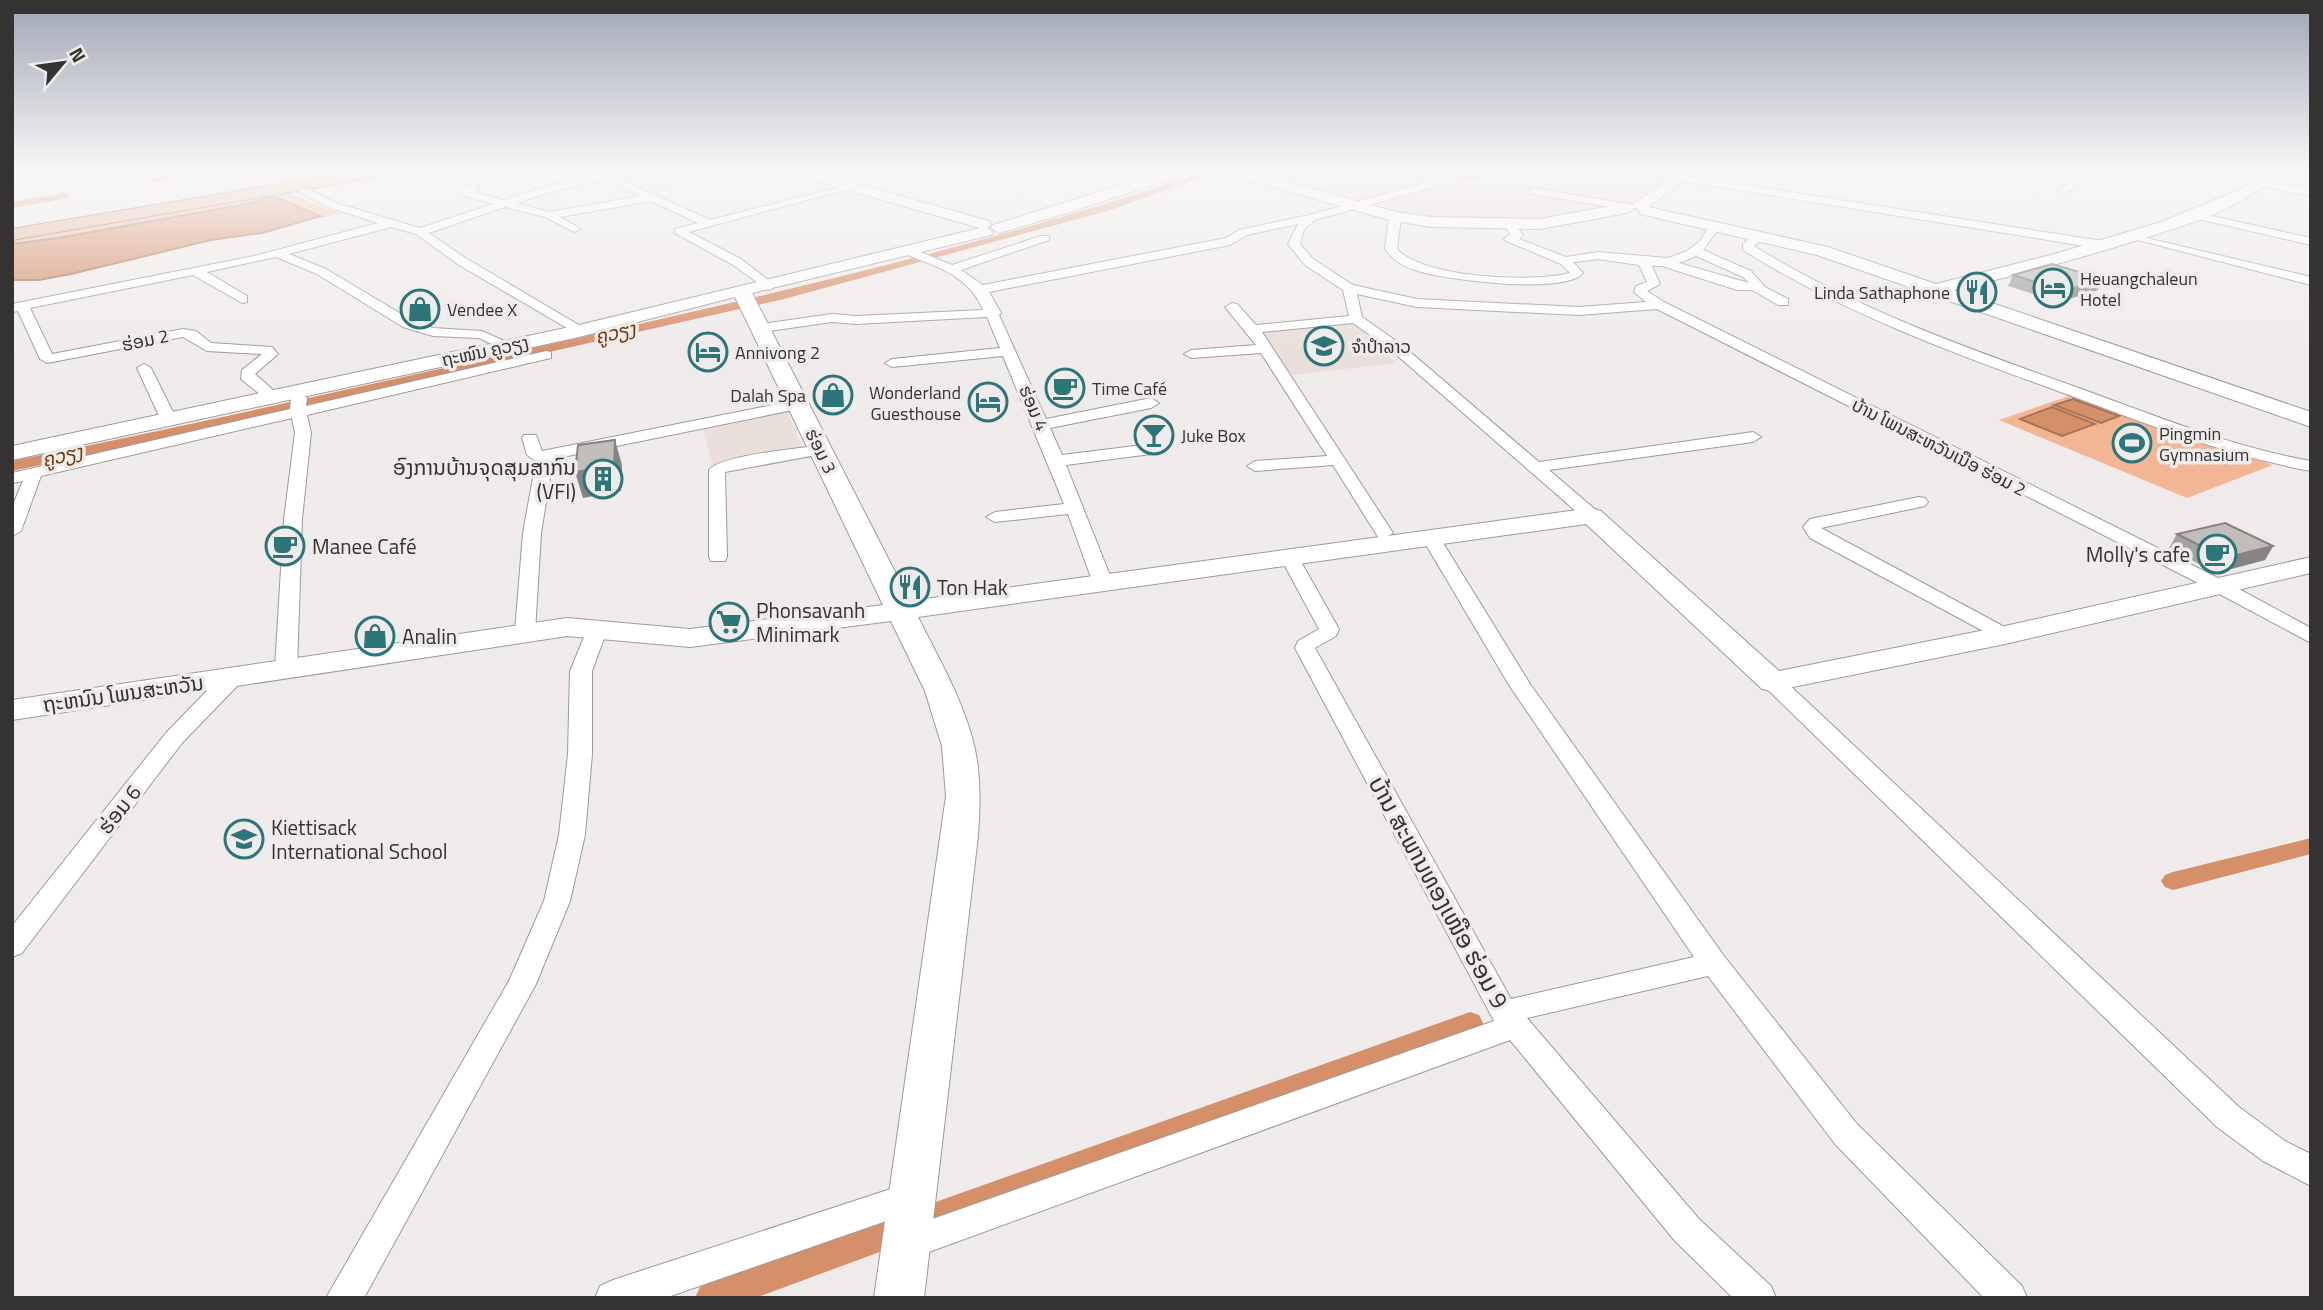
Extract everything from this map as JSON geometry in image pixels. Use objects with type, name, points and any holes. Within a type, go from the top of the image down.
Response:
[{"type":"street","points":[[17,307],[197,272],[352,233]]},
{"type":"street","points":[[421,233],[463,262],[579,331]]},
{"type":"street","points":[[683,233],[737,262],[768,286]]},
{"type":"street","name":"ຖະໜົນ ຄູວຽງ","points":[[12,453],[270,398],[299,401],[504,346],[579,331],[750,306],[768,286],[909,251],[962,233]]},
{"type":"street","points":[[981,289],[1230,241],[1241,233]]},
{"type":"street","points":[[1297,233],[1294,243],[1298,251],[1309,262],[1349,288],[1417,303],[1579,311],[1659,305]]},
{"type":"street","points":[[1393,233],[1391,253],[1398,260],[1429,270],[1479,277],[1551,280],[1573,277],[1577,273],[1564,261],[1510,239],[1517,235],[1516,233]]},
{"type":"street","points":[[1665,262],[1695,251],[1703,245],[1710,233]]},
{"type":"street","points":[[1745,233],[1822,251],[2311,420]]},
{"type":"street","points":[[2039,233],[2104,245]]},
{"type":"street","points":[[1933,290],[2036,265],[2142,233]]},
{"type":"street","points":[[2273,233],[2311,242]]},
{"type":"street","points":[[1759,236],[1747,247],[1825,293],[1907,329],[2211,441],[2274,459],[2311,466]]},
{"type":"street","points":[[2134,236],[2311,281]]},
{"type":"street","points":[[951,269],[1045,238]]},
{"type":"street","name":"ຮ່ອມ 4","points":[[909,251],[951,269],[981,289],[994,313],[1076,508],[1103,583]]},
{"type":"street","points":[[1695,251],[1747,274],[1760,283],[1756,287]]},
{"type":"street","points":[[277,253],[323,273],[382,312],[414,326],[431,331],[478,332],[490,336],[504,346]]},
{"type":"street","points":[[1564,261],[1593,256],[1665,262],[1739,286],[1756,287],[1783,302]]},
{"type":"street","points":[[1644,262],[1654,283],[1640,292],[1659,305]]},
{"type":"street","points":[[197,272],[242,299]]},
{"type":"street","points":[[1349,288],[1356,320]]},
{"type":"street","name":"ບ້ານ ໂພນສະຫວັນເນືອ ຮ່ອມ 2","points":[[1659,305],[2219,586],[2311,637]]},
{"type":"street","points":[[750,306],[856,320],[994,313]]},
{"type":"street","name":"ຮ່ອມ 3","points":[[750,306],[940,691],[958,746],[963,796],[899,1298]]},
{"type":"street","name":"ຮ່ອມ 2","points":[[17,307],[47,359],[183,333],[191,334],[206,348],[267,350],[271,354],[247,373],[248,379],[267,392],[270,398]]},
{"type":"street","points":[[1232,307],[1253,329],[1266,348],[1384,533]]},
{"type":"street","points":[[1253,329],[1356,320],[1397,348],[1538,467],[1773,682],[2228,1117],[2274,1151],[2311,1171]]},
{"type":"street","points":[[1191,354],[1266,348]]},
{"type":"street","points":[[892,363],[1009,351]]},
{"type":"street","points":[[12,478],[299,401],[546,355]]},
{"type":"street","points":[[144,368],[169,420]]},
{"type":"street","points":[[286,668],[292,532],[303,433],[299,401]]},
{"type":"street","points":[[1041,425],[1151,403]]},
{"type":"street","points":[[525,632],[532,533],[545,458],[552,453],[798,405]]},
{"type":"street","points":[[1538,467],[1753,437]]},
{"type":"street","points":[[530,438],[535,455],[545,458]]},
{"type":"street","points":[[1056,461],[1151,449]]},
{"type":"street","points":[[718,558],[717,470],[727,465],[821,450]]},
{"type":"street","points":[[1255,466],[1338,460]]},
{"type":"street","points":[[12,531],[34,473]]},
{"type":"street","points":[[1919,502],[1816,523],[1812,527],[1816,534],[2005,635]]},
{"type":"street","points":[[995,517],[1076,508]]},
{"type":"street","name":"ຖະຫນົນ ໂພນສະຫວັນ","points":[[12,710],[525,632],[567,627],[690,638],[1592,516]]},
{"type":"street","points":[[1431,538],[1520,685],[1714,964],[1846,1135],[2009,1298]]},
{"type":"street","name":"ບ້ານ ສະພານທອງເໜືອ ຮ່ອມ 9","points":[[1289,557],[1329,629],[1329,632],[1305,648],[1510,1018],[1687,1230],[1758,1298]]},
{"type":"street","points":[[1773,682],[2005,635],[2311,565]]},
{"type":"street","points":[[344,1298],[522,984],[557,901],[573,821],[580,754],[581,671],[597,629]]},
{"type":"street","name":"ຮ່ອມ 6","points":[[12,946],[174,738],[233,677]]},
{"type":"street","points":[[907,1244],[1510,1018],[1714,964]]},
{"type":"street","points":[[614,1298],[914,1196]]},
{"type":"shaded area","points":[[30,233],[85,233],[12,244],[12,236]]},
{"type":"shaded area","points":[[85,233],[261,233],[211,240],[71,274],[39,280],[12,280],[12,244]]},
{"type":"shaded area","name":"ຈຳປຳລາວ","points":[[1352,322],[1396,363],[1292,375],[1258,330]]},
{"type":"shaded area","name":"Pingmin Gymnasium","points":[[2075,394],[2273,465],[2187,498],[1999,420]]},
{"type":"shaded area","points":[[2073,399],[2119,416],[2101,423],[2054,405]]},
{"type":"shaded area","points":[[2052,407],[2095,424],[2062,436],[2020,419]]},
{"type":"shaded area","points":[[788,413],[804,452],[713,467],[703,428]]},
{"type":"building","points":[[2052,264],[2103,279],[2064,291],[2013,275]]},
{"type":"building","points":[[615,440],[614,466],[575,472],[578,445]]},
{"type":"building","points":[[2225,523],[2273,546],[2224,558],[2177,534]]},
{"type":"waterway","name":"ຄູວຽງ","points":[[12,466],[164,435],[784,295],[1014,233]]},
{"type":"waterway","points":[[2173,881],[2311,846]]},
{"type":"waterway","points":[[711,1298],[1470,1023]]},
{"type":"place","name":"Heuangchaleun Hotel","points":[[2053,288]]},
{"type":"place","name":"Linda Sathaphone","points":[[1977,292]]},
{"type":"place","name":"Vendee X","points":[[420,309]]},
{"type":"place","name":"ຈຳປຳລາວ","points":[[1324,346]]},
{"type":"place","name":"Annivong 2","points":[[708,352]]},
{"type":"place","name":"Time Café","points":[[1065,388]]},
{"type":"place","name":"Dalah Spa","points":[[833,395]]},
{"type":"place","name":"Wonderland Guesthouse","points":[[988,402]]},
{"type":"place","name":"Juke Box","points":[[1154,435]]},
{"type":"place","name":"Pingmin Gymnasium","points":[[2132,443]]},
{"type":"place","name":"ອົງການບ້ານຈຸດສຸມສາກົນ (VFI)","points":[[603,479]]},
{"type":"place","name":"Manee Café","points":[[285,546]]},
{"type":"place","name":"Molly's cafe","points":[[2217,554]]},
{"type":"place","name":"Ton Hak","points":[[910,587]]},
{"type":"place","name":"Phonsavanh Minimark","points":[[729,622]]},
{"type":"place","name":"Analin","points":[[375,636]]},
{"type":"place","name":"Kiettisack International School","points":[[244,839]]}]
